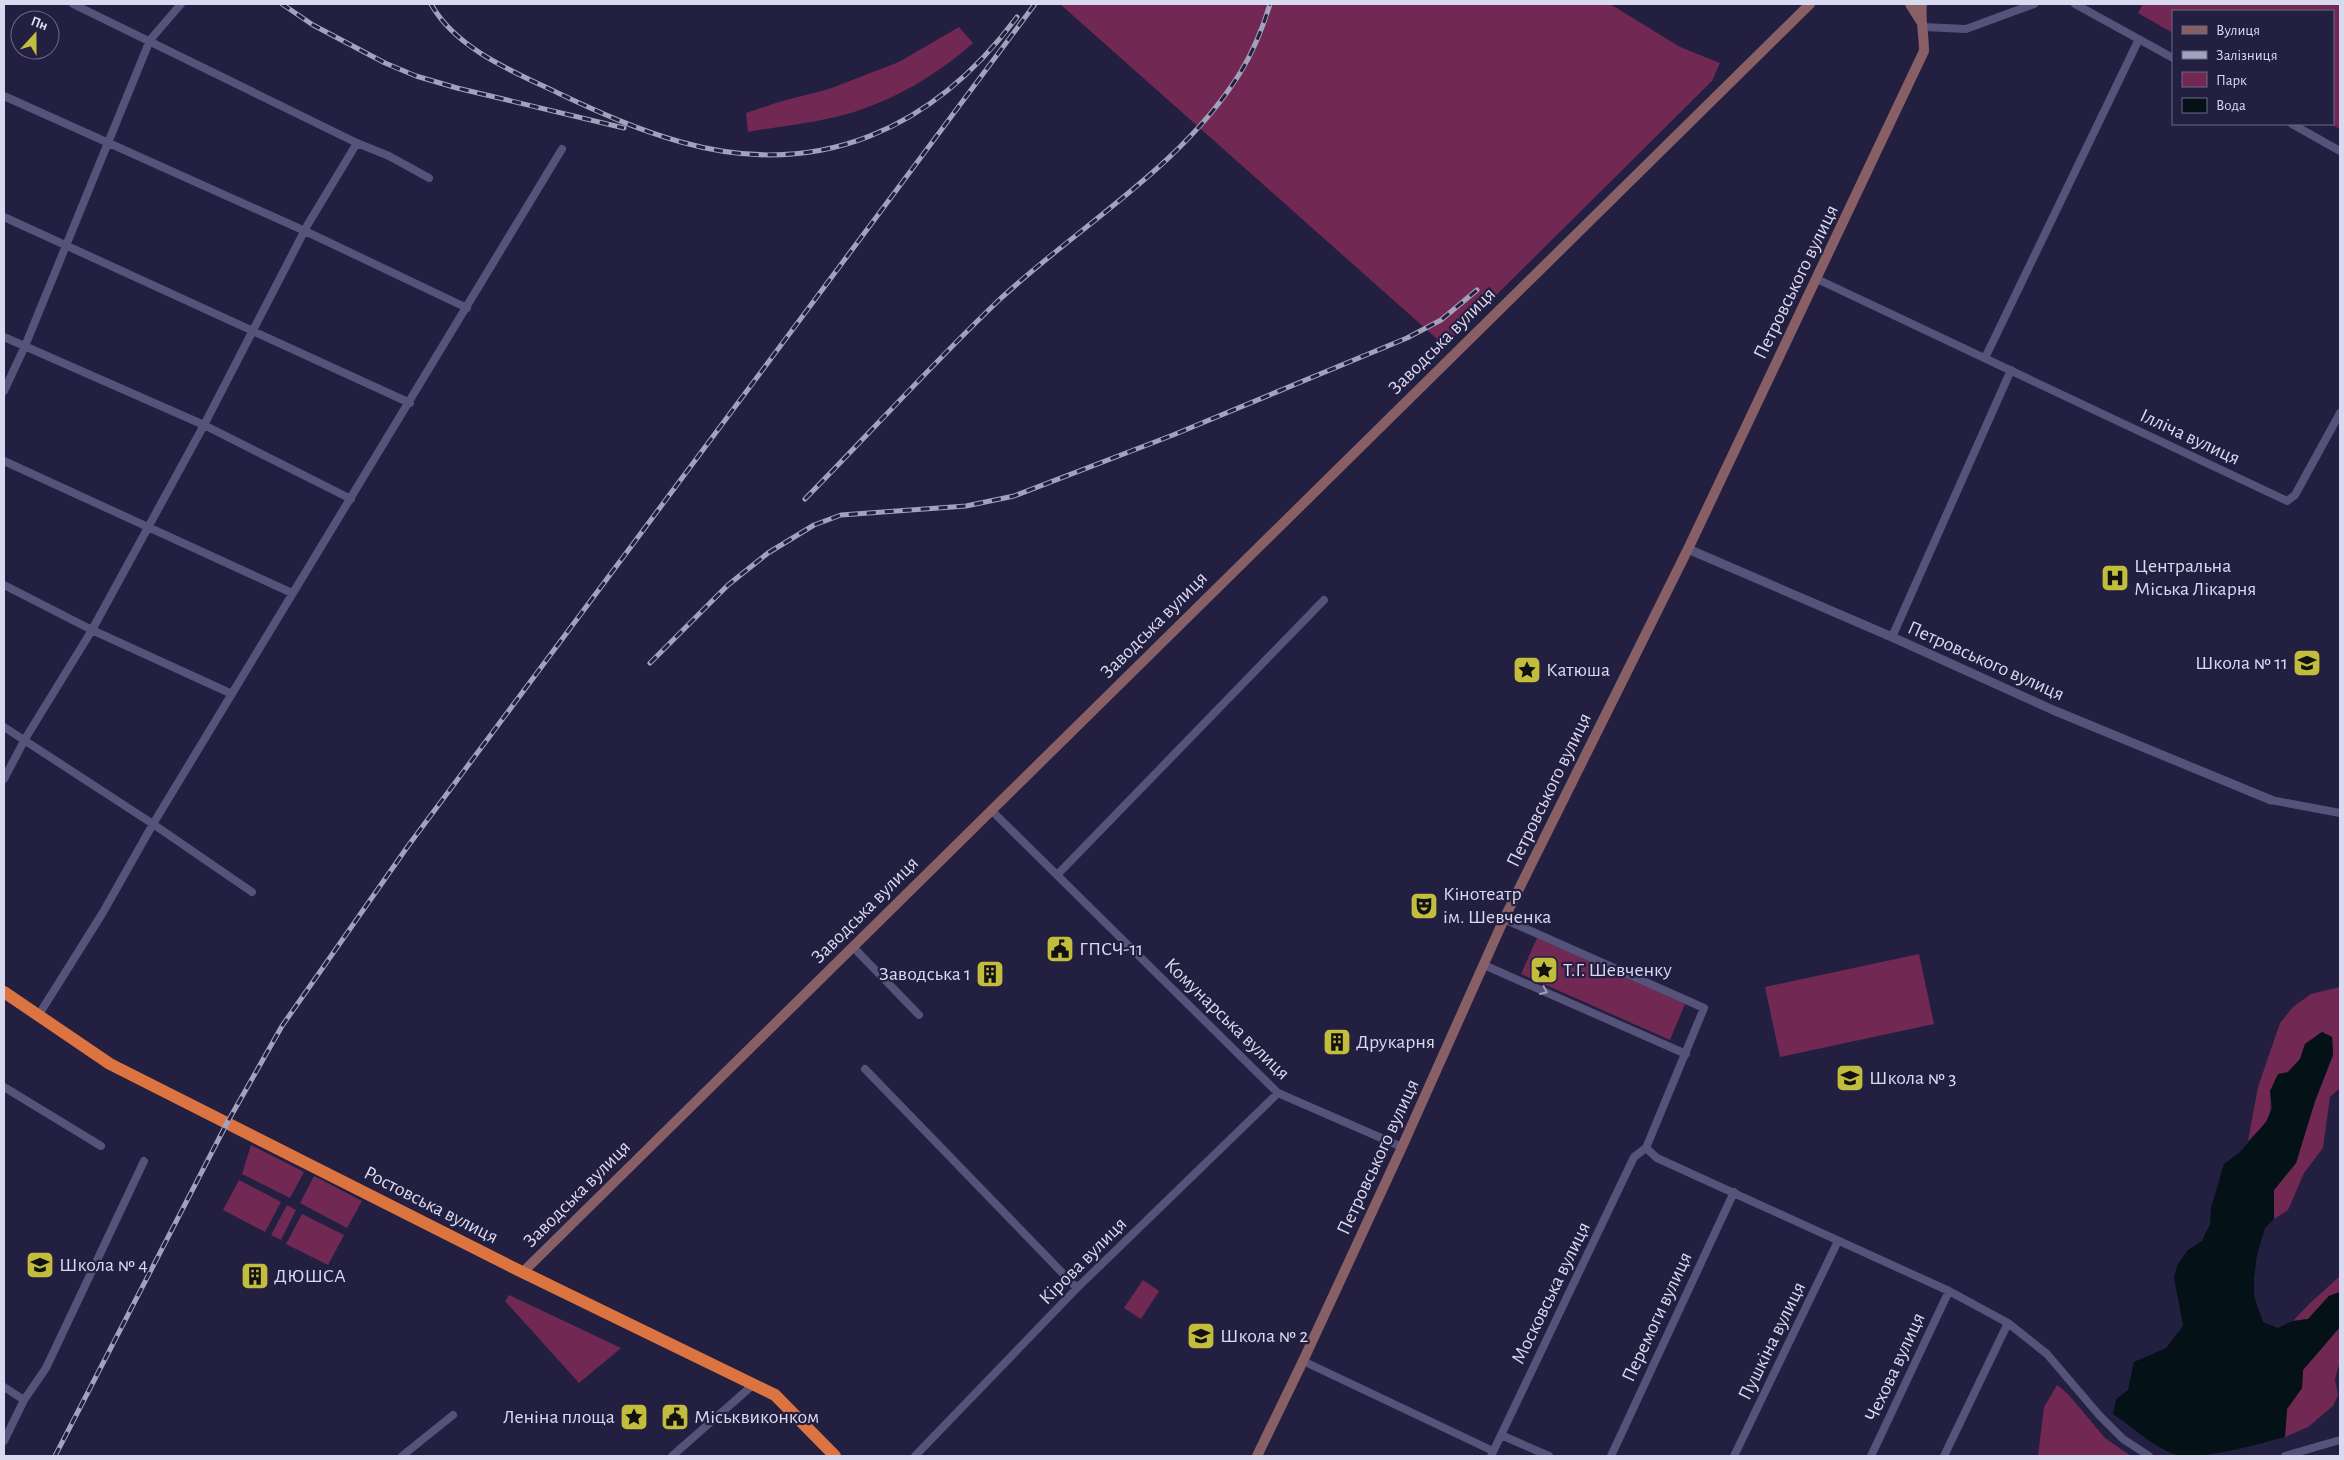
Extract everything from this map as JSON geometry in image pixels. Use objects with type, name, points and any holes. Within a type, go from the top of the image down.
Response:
[{"type":"highway","name":"Ростовська вулиця","points":[[4,992],[110,1064],[523,1272],[775,1394],[835,1456]]},
{"type":"main road","name":"Заводська вулиця","points":[[523,1272],[1810,4]]},
{"type":"main road","points":[[1910,4],[1924,27]]},
{"type":"main road","name":"Петровського вулиця","points":[[1257,1456],[1402,1147],[1504,919],[1688,549],[1818,279],[1924,50],[1924,27],[1920,15],[1922,4]]},
{"type":"street","points":[[73,4],[150,40],[357,143],[389,156],[429,178]]},
{"type":"street","points":[[4,391],[25,346],[150,40],[181,4]]},
{"type":"street","points":[[1924,27],[1966,29],[2034,4]]},
{"type":"street","points":[[2076,4],[2172,57]]},
{"type":"street","points":[[1985,358],[2139,39]]},
{"type":"street","points":[[4,96],[305,231],[467,308]]},
{"type":"street","points":[[2294,125],[2340,151]]},
{"type":"street","points":[[4,779],[25,739],[92,630],[204,425],[305,231],[357,143]]},
{"type":"street","points":[[38,1016],[102,914],[153,824],[562,149]]},
{"type":"street","points":[[4,216],[410,402]]},
{"type":"street","name":"Ілліча вулиця","points":[[1818,279],[2287,501],[2296,495],[2340,413]]},
{"type":"street","points":[[4,337],[204,425],[351,499]]},
{"type":"street","points":[[1892,637],[2011,370]]},
{"type":"street","points":[[4,461],[292,593]]},
{"type":"street","name":"Петровського вулиця","points":[[1688,549],[1892,637],[2053,710],[2271,800]]},
{"type":"street","points":[[4,585],[92,630],[232,694]]},
{"type":"street","points":[[1057,875],[1324,600]]},
{"type":"street","points":[[4,727],[153,824],[252,892]]},
{"type":"street","points":[[2271,800],[2340,813]]},
{"type":"street","name":"Комунарська вулиця","points":[[991,810],[1278,1093],[1402,1147]]},
{"type":"street","name":"Московська вулиця","points":[[1492,1454],[1634,1158],[1646,1148],[1704,1008],[1504,919]]},
{"type":"street","points":[[853,947],[919,1016]]},
{"type":"street","points":[[1484,965],[1686,1054]]},
{"type":"street","points":[[865,1069],[1077,1288]]},
{"type":"street","points":[[4,1087],[101,1146]]},
{"type":"street","name":"Кірова вулиця","points":[[914,1456],[1077,1288],[1278,1093]]},
{"type":"street","points":[[1646,1148],[1657,1158],[1949,1291],[2008,1324],[2047,1354],[2099,1415],[2123,1439],[2149,1456]]},
{"type":"street","points":[[4,1441],[24,1400],[46,1368],[144,1161]]},
{"type":"street","name":"Перемоги вулиця","points":[[1611,1456],[1734,1192]]},
{"type":"street","name":"Пушкіна вулиця","points":[[1734,1456],[1838,1240]]},
{"type":"street","name":"Чехова вулиця","points":[[1871,1456],[1949,1291]]},
{"type":"street","points":[[1944,1456],[2008,1324]]},
{"type":"street","points":[[1303,1361],[1492,1454]]},
{"type":"street","points":[[672,1456],[754,1384]]},
{"type":"street","points":[[4,1387],[24,1400]]},
{"type":"street","points":[[402,1456],[453,1415]]},
{"type":"street","points":[[1501,1435],[1549,1456]]},
{"type":"street","points":[[2285,1456],[2340,1440]]},
{"type":"green space","points":[[1060,4],[1610,4],[1680,47],[1720,63],[1712,81],[1445,346]]},
{"type":"green space","points":[[2143,4],[2340,4],[2340,129],[2332,125],[2334,125],[2334,10],[2172,10],[2172,32],[2138,13]]},
{"type":"green space","points":[[959,27],[973,43],[945,66],[898,94],[864,109],[847,114],[748,132],[746,113],[829,89],[899,62]]},
{"type":"green space","points":[[1537,938],[1685,1004],[1670,1040],[1521,974]]},
{"type":"green space","points":[[1919,954],[1934,1024],[1780,1057],[1765,987]]},
{"type":"green space","points":[[2340,987],[2340,1088],[2330,1097],[2323,1148],[2304,1173],[2288,1210],[2274,1219],[2274,1190],[2296,1163],[2315,1101],[2333,1055],[2332,1037],[2322,1032],[2305,1044],[2300,1059],[2270,1091],[2271,1100],[2267,1119],[2248,1141],[2258,1087],[2280,1023],[2293,1007],[2311,994]]},
{"type":"green space","points":[[251,1145],[304,1172],[290,1198],[242,1174]]},
{"type":"green space","points":[[314,1176],[362,1201],[347,1228],[300,1203]]},
{"type":"green space","points":[[239,1180],[281,1202],[265,1232],[223,1210]]},
{"type":"green space","points":[[287,1205],[296,1210],[281,1240],[271,1235]]},
{"type":"green space","points":[[302,1214],[344,1235],[328,1265],[286,1244]]},
{"type":"green space","points":[[2340,1276],[2340,1292],[2329,1296],[2308,1319],[2293,1321],[2309,1304]]},
{"type":"green space","points":[[1143,1280],[1159,1291],[1141,1319],[1124,1308]]},
{"type":"green space","points":[[509,1295],[621,1348],[579,1383],[505,1301]]},
{"type":"green space","points":[[2340,1327],[2340,1361],[2335,1379],[2338,1395],[2333,1406],[2308,1427],[2285,1437],[2287,1409],[2302,1388],[2303,1370]]},
{"type":"green space","points":[[2057,1385],[2068,1394],[2105,1438],[2131,1456],[2038,1456],[2044,1407]]},
{"type":"water","points":[[2322,1032],[2332,1037],[2333,1055],[2315,1101],[2296,1163],[2274,1190],[2274,1219],[2265,1228],[2257,1255],[2254,1296],[2263,1322],[2278,1328],[2293,1321],[2308,1319],[2329,1296],[2340,1292],[2340,1327],[2303,1370],[2302,1388],[2287,1409],[2285,1437],[2246,1447],[2201,1455],[2177,1455],[2168,1452],[2113,1414],[2116,1399],[2128,1390],[2134,1362],[2166,1348],[2183,1326],[2174,1277],[2178,1264],[2188,1250],[2202,1241],[2210,1224],[2211,1208],[2224,1164],[2239,1153],[2266,1122],[2272,1109],[2270,1091],[2278,1074],[2288,1072],[2300,1059],[2305,1044]]},
{"type":"railway","points":[[282,4],[313,25],[385,63],[416,76],[457,88],[624,128]]},
{"type":"railway","points":[[431,4],[455,34],[487,58],[603,114],[681,142],[732,152],[780,155],[826,149],[870,136],[911,116],[949,89],[984,56],[1017,17]]},
{"type":"railway","points":[[55,1456],[227,1123],[282,1026],[408,846],[1035,4]]},
{"type":"railway","points":[[805,499],[998,301],[1127,195],[1189,138],[1216,107],[1240,73],[1257,39],[1270,4]]},
{"type":"railway","points":[[650,663],[728,585],[768,553],[814,525],[841,515],[966,506],[1014,496],[1173,435],[1407,338],[1441,320],[1477,290]]},
{"type":"place","name":"Центральна Міська Лікарня","points":[[2115,578]]},
{"type":"place","name":"Школа № 11","points":[[2307,663]]},
{"type":"place","name":"Катюша","points":[[1527,670]]},
{"type":"place","name":"Кінотеатр ім. Шевченка","points":[[1424,906]]},
{"type":"place","name":"ГПСЧ-11","points":[[1060,949]]},
{"type":"place","name":"Т.Г. Шевченку","points":[[1544,970]]},
{"type":"place","name":"Заводська 1","points":[[990,974]]},
{"type":"place","name":"Друкарня","points":[[1337,1042]]},
{"type":"place","name":"Школа № 3","points":[[1850,1078]]},
{"type":"place","name":"Школа № 4","points":[[40,1265]]},
{"type":"place","name":"ДЮШСА","points":[[255,1276]]},
{"type":"place","name":"Школа № 2","points":[[1201,1336]]},
{"type":"place","name":"Леніна площа","points":[[634,1417]]},
{"type":"place","name":"Міськвиконком","points":[[675,1417]]}]
